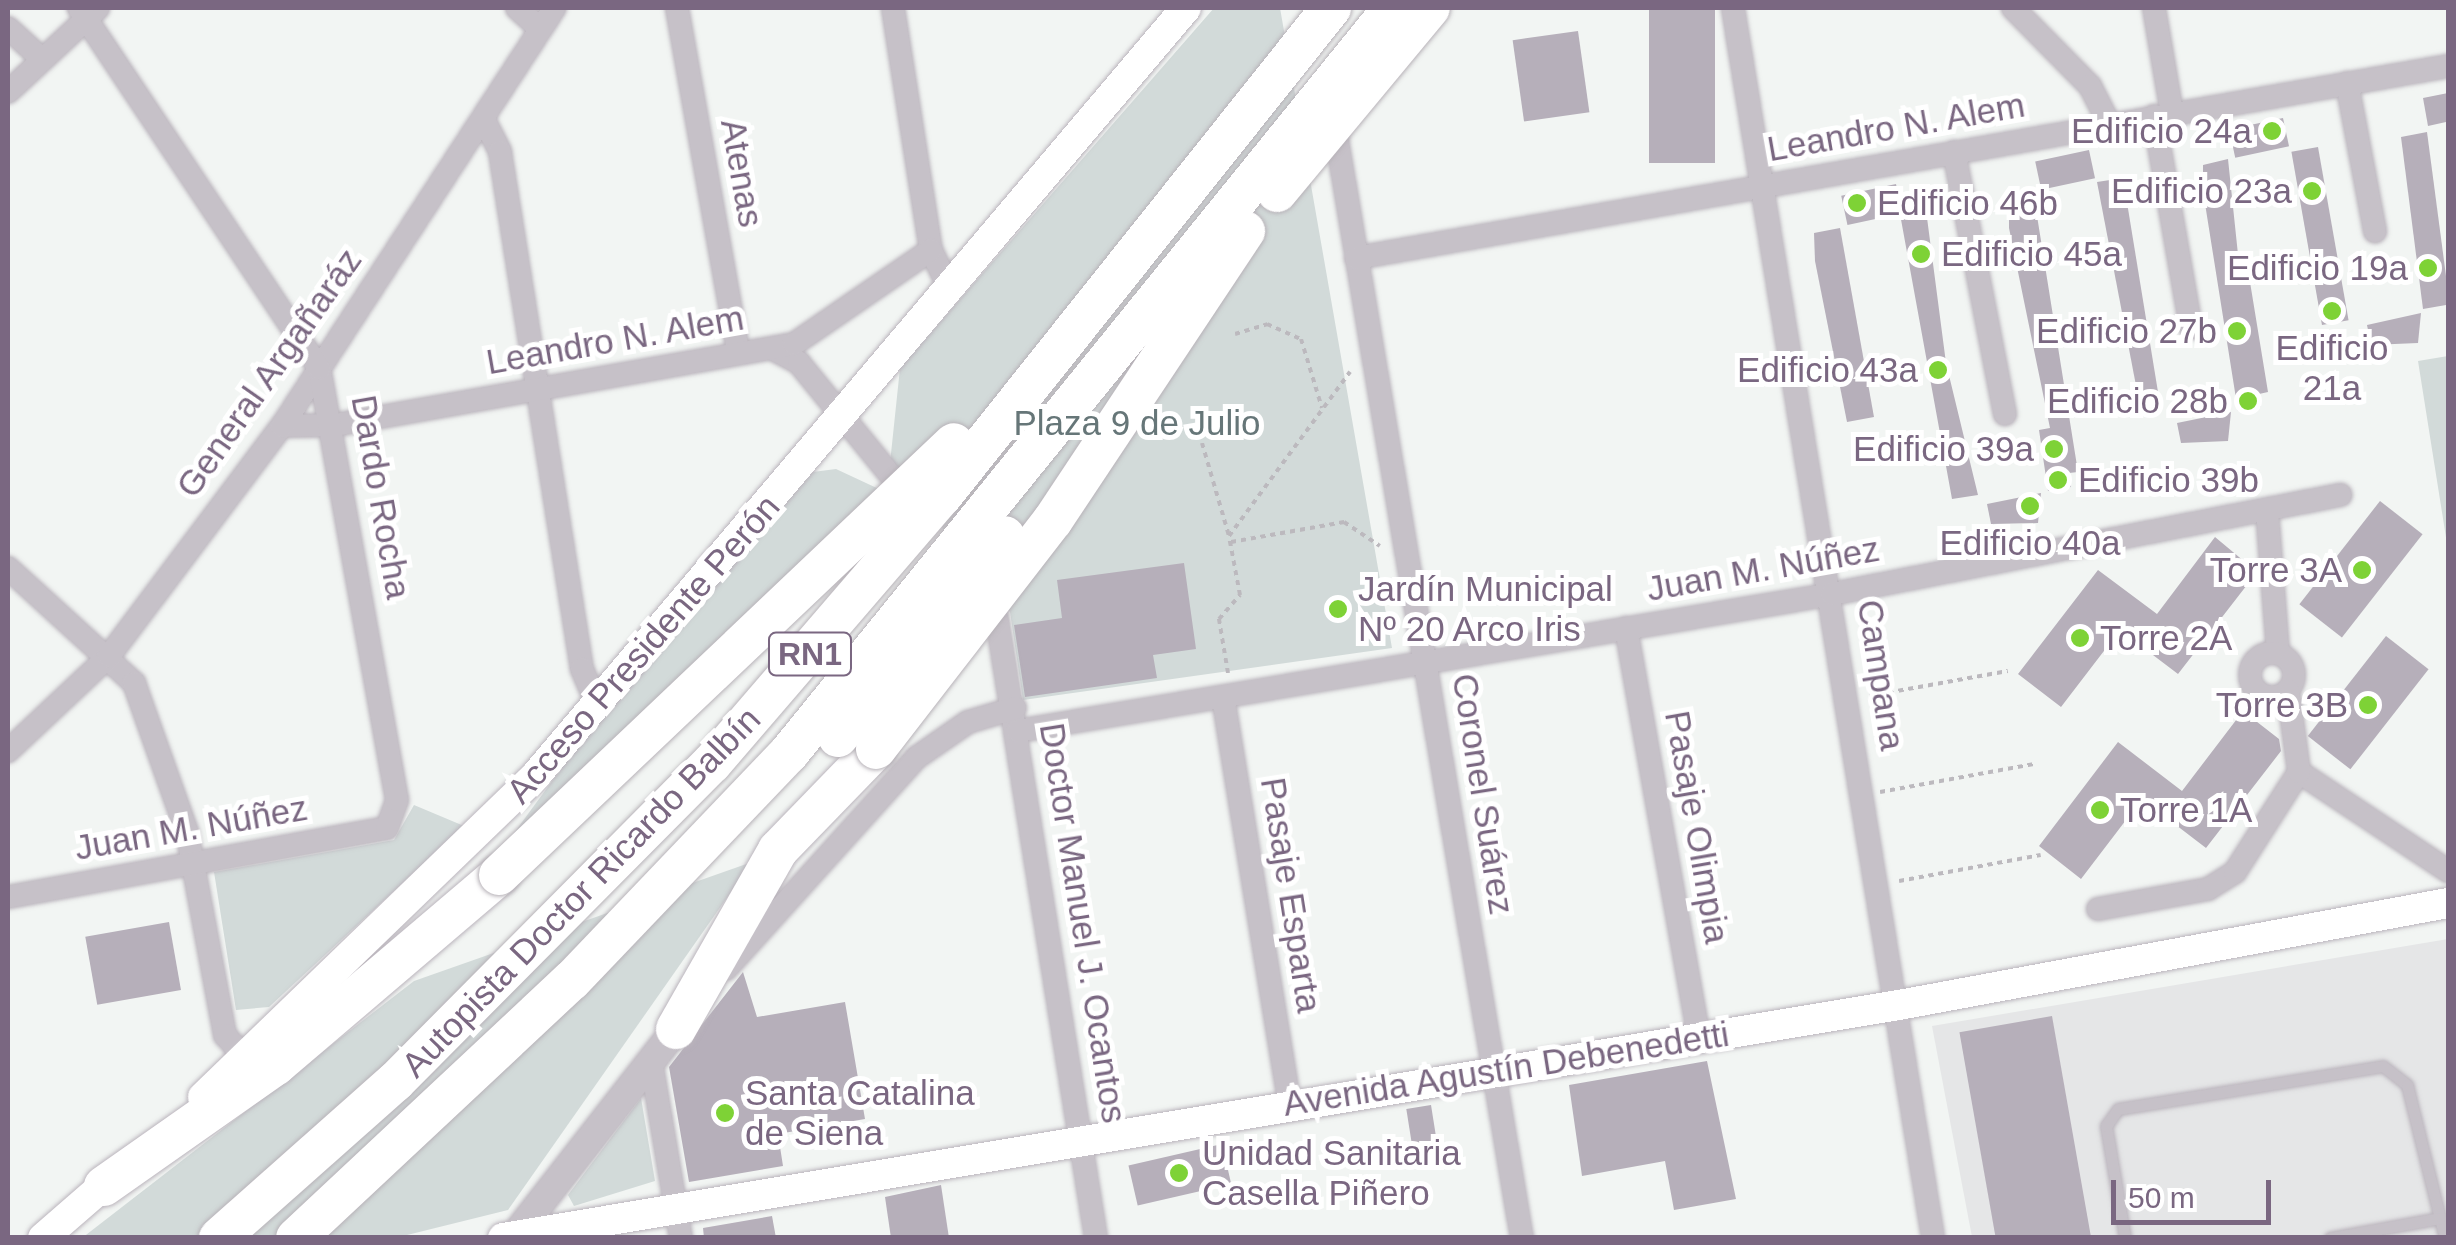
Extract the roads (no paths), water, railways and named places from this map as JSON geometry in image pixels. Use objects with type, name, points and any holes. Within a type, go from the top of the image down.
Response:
[{"type":"highway","name":"Autopista Doctor Ricardo Balbín","points":[[220,1238],[395,1082],[712,763],[841,618],[1331,8]]},
{"type":"highway","name":"Autopista Doctor Ricardo Balbín","points":[[296,1238],[586,966],[788,753],[1393,8]]},
{"type":"highway","points":[[336,1238],[544,1044],[801,779],[1430,8]]},
{"type":"highway","points":[[676,1030],[778,850],[876,748],[1054,520],[1245,231]]},
{"type":"highway","points":[[104,1186],[276,1065],[499,875],[874,527],[1126,262]]},
{"type":"main road","name":"Acceso Presidente Perón","points":[[43,1238],[246,1060],[598,705],[845,420],[949,288],[1186,8]]},
{"type":"main road","name":"Avenida Agustín Debenedetti","points":[[511,1237],[678,1224],[1080,1141],[1900,1005],[2448,904]]},
{"type":"street","points":[[517,8],[540,29]]},
{"type":"street","name":"General Argañaráz","points":[[8,751],[109,656],[282,426],[554,8]]},
{"type":"street","name":"Atenas","points":[[678,8],[738,350]]},
{"type":"street","points":[[893,8],[931,250],[949,288]]},
{"type":"street","name":"Coronel Suárez","points":[[1316,8],[1522,1238]]},
{"type":"street","name":"Campana","points":[[1733,8],[1900,1005],[1933,1238]]},
{"type":"street","points":[[2013,8],[2090,86],[2110,125]]},
{"type":"street","points":[[2154,8],[2163,115],[2191,328]]},
{"type":"street","points":[[8,92],[88,11]]},
{"type":"street","name":"Dardo Rocha","points":[[88,11],[319,368],[335,425],[398,800],[386,828]]},
{"type":"street","points":[[8,28],[42,59]]},
{"type":"street","name":"Leandro N. Alem","points":[[1356,258],[2448,66]]},
{"type":"street","points":[[2347,83],[2376,231]]},
{"type":"street","points":[[482,118],[500,152],[582,670],[598,705]]},
{"type":"street","points":[[1954,152],[2005,414]]},
{"type":"street","name":"Leandro N. Alem","points":[[282,426],[335,425],[738,350],[773,349],[813,337],[931,250]]},
{"type":"street","points":[[773,349],[799,363],[897,483]]},
{"type":"street","name":"Juan M. Núñez","points":[[676,1030],[916,758],[958,728],[1227,696],[1832,594],[2340,495]]},
{"type":"street","points":[[2098,909],[2223,884],[2299,772],[2288,691],[2292,666],[2278,653],[2267,510]]},
{"type":"street","points":[[8,568],[109,656],[143,703],[193,862],[225,1036],[246,1060]]},
{"type":"street","name":"Doctor Manuel J. Ocantos","points":[[997,619],[1017,719],[1096,1238]]},
{"type":"street","name":"Pasaje Olimpia","points":[[1626,628],[1699,1038]]},
{"type":"street","points":[[2278,653],[2256,658],[2250,680],[2264,696],[2288,691]]},
{"type":"street","name":"Pasaje Esparta","points":[[1227,696],[1290,1105]]},
{"type":"street","points":[[2299,772],[2448,871]]},
{"type":"street","name":"Juan M. Núñez","points":[[8,897],[386,828]]},
{"type":"street","points":[[511,1237],[652,1068],[676,1030]]},
{"type":"street","points":[[652,1068],[678,1224]]},
{"type":"lane","points":[[2124,1238],[2106,1126],[2118,1109],[2383,1066],[2406,1085],[2445,1238]]},
{"type":"lane","points":[[2330,1238],[2440,1218]]},
{"type":"place","name":"Edificio 24a","points":[[2272,131]]},
{"type":"place","name":"Edificio 23a","points":[[2312,191]]},
{"type":"place","name":"Edificio 46b","points":[[1857,203]]},
{"type":"place","name":"Edificio 45a","points":[[1921,254]]},
{"type":"place","name":"Edificio 19a","points":[[2428,268]]},
{"type":"place","name":"Edificio 21a","points":[[2332,311]]},
{"type":"place","name":"Edificio 27b","points":[[2237,331]]},
{"type":"place","name":"Edificio 43a","points":[[1938,370]]},
{"type":"place","name":"Edificio 28b","points":[[2248,401]]},
{"type":"place","name":"Edificio 39a","points":[[2054,449]]},
{"type":"place","name":"Edificio 39b","points":[[2058,480]]},
{"type":"place","name":"Edificio 40a","points":[[2030,506]]},
{"type":"place","name":"Torre 3A","points":[[2362,570]]},
{"type":"place","name":"Jardín Municipal Nº 20 Arco Iris","points":[[1338,609]]},
{"type":"place","name":"Torre 2A","points":[[2080,638]]},
{"type":"place","name":"Torre 3B","points":[[2368,705]]},
{"type":"place","name":"Torre 1A","points":[[2100,810]]},
{"type":"place","name":"Santa Catalina de Siena","points":[[725,1113]]},
{"type":"place","name":"Unidad Sanitaria Casella Piñero","points":[[1179,1173]]},
{"type":"park label","name":"Plaza 9 de Julio","points":[[1137,423]]}]
